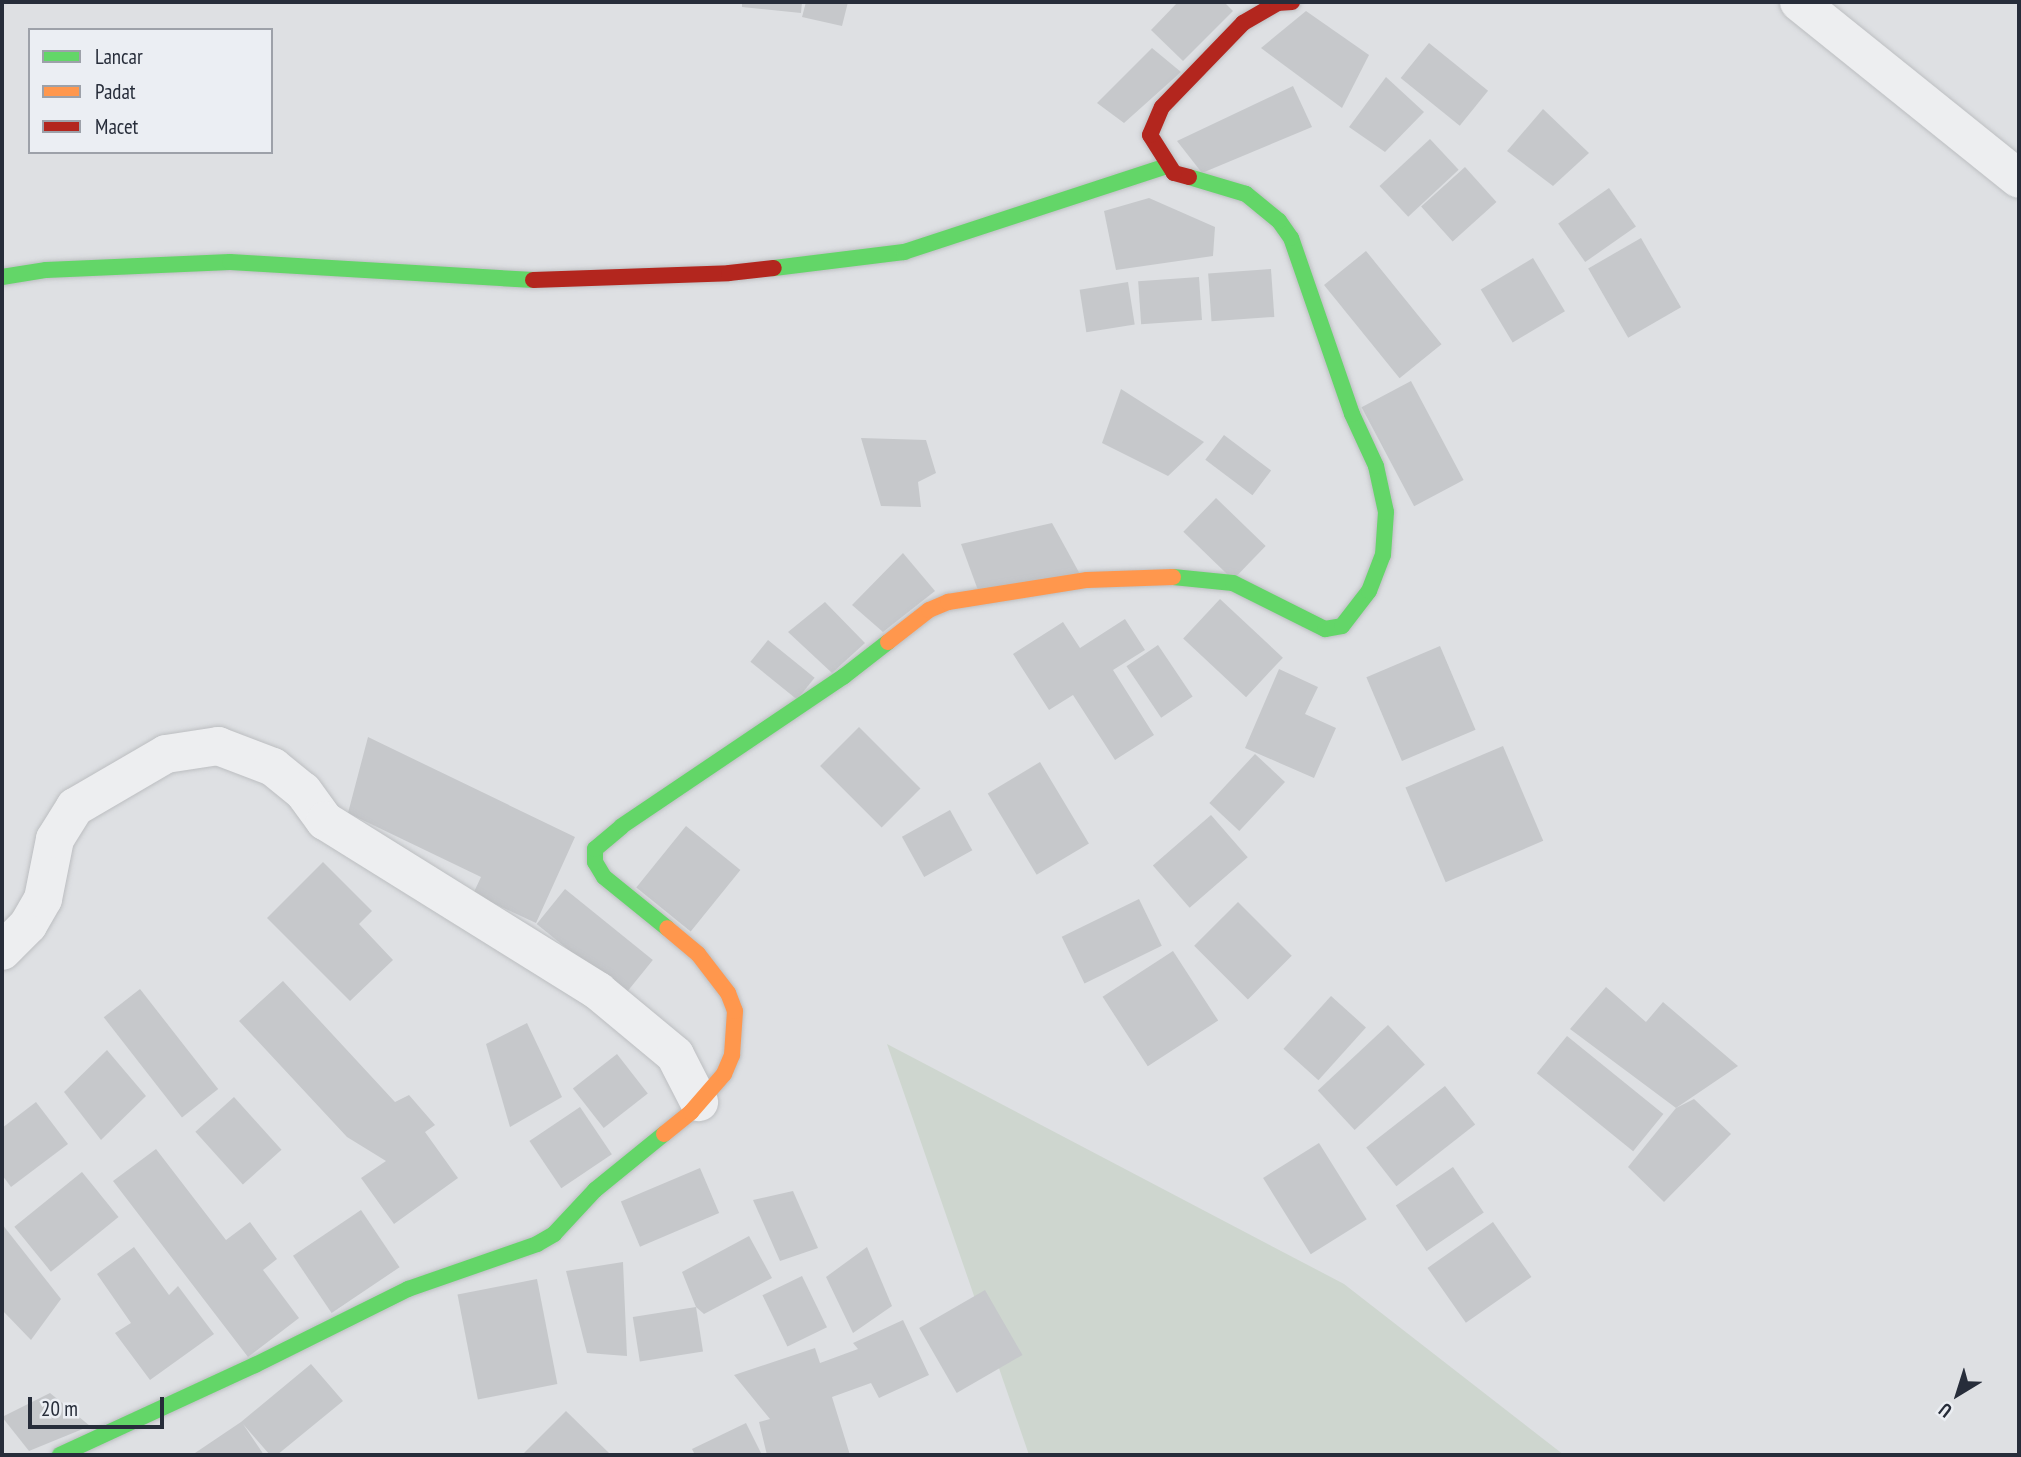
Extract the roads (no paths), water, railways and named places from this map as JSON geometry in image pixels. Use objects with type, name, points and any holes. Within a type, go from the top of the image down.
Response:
[{"type":"street","points":[[60,1455],[255,1365],[408,1289],[537,1244],[554,1234],[595,1190],[699,1102],[724,1074],[732,1055],[735,1012],[728,993],[698,954],[598,871],[594,856],[600,842],[843,677],[911,622],[948,602],[1087,580],[1162,576],[1233,583],[1276,602],[1325,629],[1333,630],[1350,618],[1369,591],[1383,555],[1386,512],[1376,466],[1352,414],[1291,238],[1279,221],[1246,194],[1174,173],[1167,166],[1150,135],[1162,107],[1243,23],[1277,3],[1293,2]]},
{"type":"street","points":[[1799,2],[2019,179]]},
{"type":"street","points":[[2,277],[46,270],[230,262],[529,280],[729,274],[904,252],[1167,166]]},
{"type":"street","points":[[2,951],[28,925],[43,900],[55,839],[75,807],[166,754],[218,746],[273,767],[303,791],[325,821],[598,991],[662,1041],[675,1055],[699,1102]]}]
